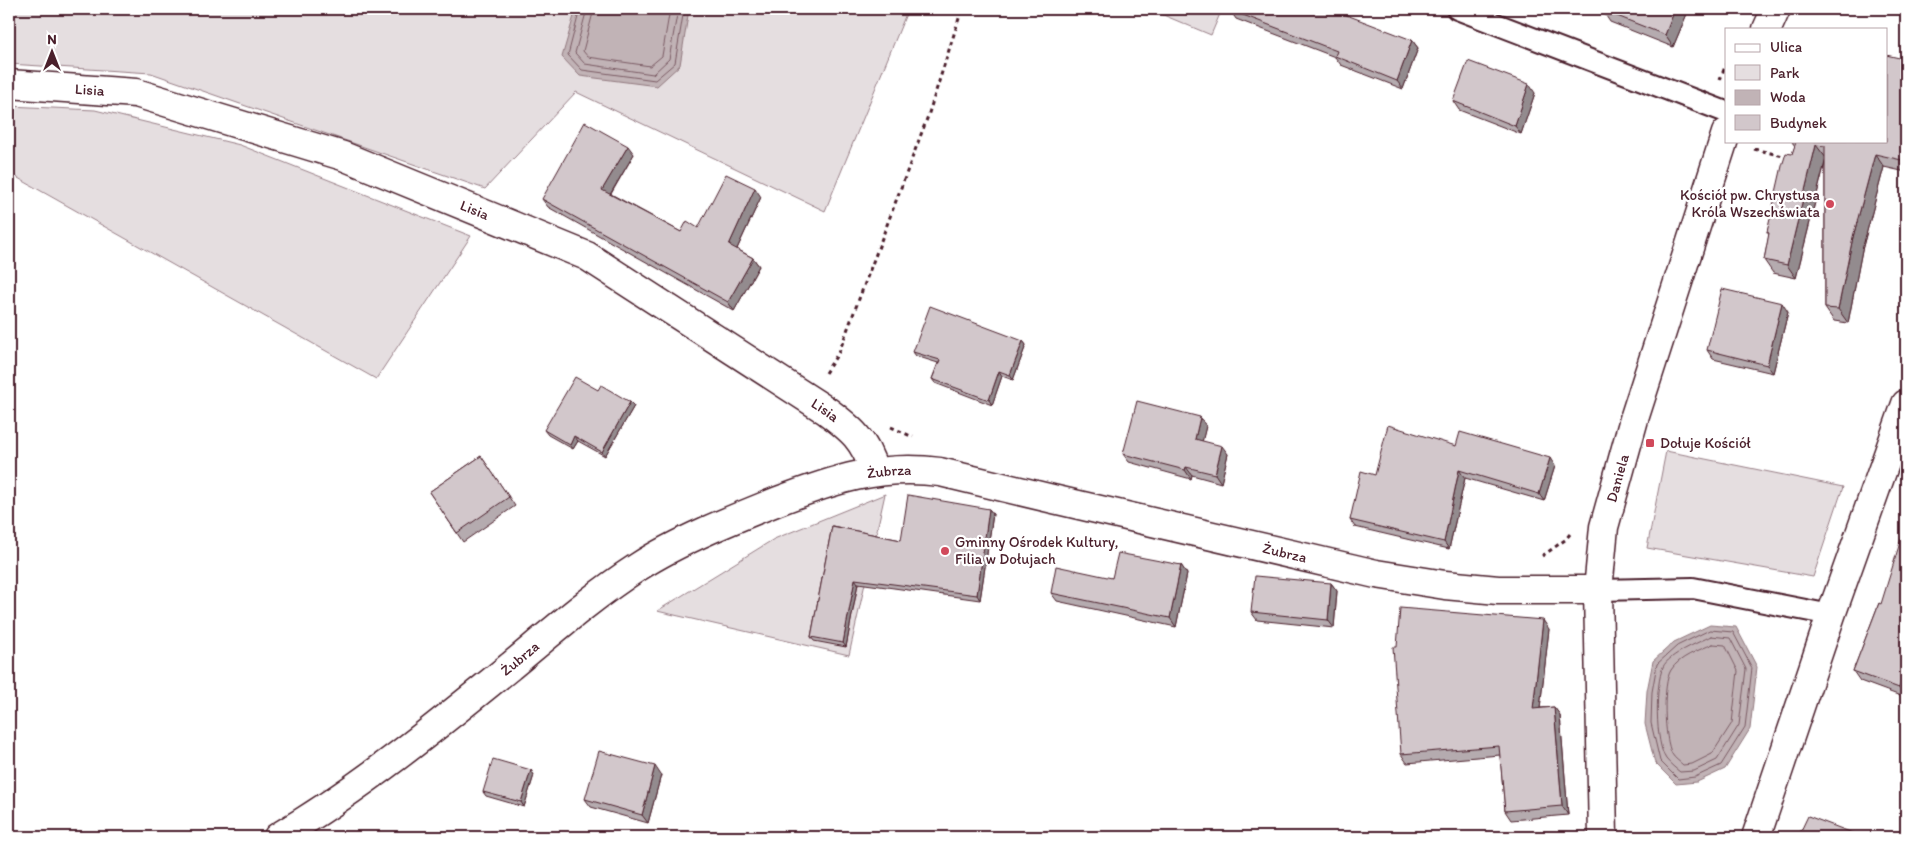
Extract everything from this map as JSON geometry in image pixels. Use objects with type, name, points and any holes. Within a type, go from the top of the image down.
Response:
[{"type":"street","points":[[1767,28],[1776,9]]},
{"type":"street","name":"Lisia","points":[[9,84],[136,93],[343,156],[587,256],[842,422],[862,441],[869,454],[874,471]]},
{"type":"street","name":"Daniela","points":[[1603,837],[1598,590],[1604,527],[1656,351],[1725,136]]},
{"type":"street","points":[[1756,837],[1831,615],[1906,404]]},
{"type":"street","name":"Żubrza","points":[[278,837],[328,805],[401,752],[566,620],[640,566],[685,542],[755,510],[835,480],[874,471],[921,469],[940,472],[1296,556],[1417,581],[1498,590],[1598,590]]},
{"type":"lane","points":[[1457,9],[1719,110]]},
{"type":"lane","points":[[1598,590],[1693,588],[1831,615]]},
{"type":"path","points":[[824,376],[839,352],[928,116],[962,9]]},
{"type":"path","points":[[1719,110],[1725,71]]},
{"type":"path","points":[[1752,149],[1783,156]]},
{"type":"path","points":[[885,424],[918,439]]},
{"type":"path","points":[[1541,557],[1565,540],[1571,533]]},
{"type":"green space","points":[[9,9],[908,9],[825,211],[576,92],[485,189],[151,73],[9,64]]},
{"type":"green space","points":[[1149,9],[1222,9],[1211,35]]},
{"type":"green space","points":[[9,106],[95,110],[240,145],[471,236],[376,379],[9,173]]},
{"type":"green space","points":[[1666,451],[1843,487],[1813,577],[1647,548]]},
{"type":"green space","points":[[885,494],[849,655],[657,611],[774,539]]},
{"type":"water","points":[[576,9],[689,9],[680,65],[657,86],[580,76],[562,57]]},
{"type":"water","points":[[1710,625],[1736,627],[1757,667],[1750,729],[1725,769],[1697,782],[1676,784],[1655,763],[1645,724],[1647,691],[1653,661],[1674,642]]},
{"type":"building","points":[[1231,9],[1331,9],[1412,40],[1397,81],[1335,56],[1337,51]]},
{"type":"building","points":[[1602,9],[1675,9],[1665,35]]},
{"type":"building","name":"Kościół pw. Chrystusa Króla Wszechświata","points":[[1906,49],[1906,161],[1875,154],[1853,237],[1838,309],[1825,308],[1825,146],[1816,145],[1787,265],[1764,260],[1769,233],[1767,232],[1786,153],[1792,154],[1796,142],[1888,142],[1888,55],[1904,59]]},
{"type":"building","points":[[1468,61],[1529,84],[1515,126],[1453,101]]},
{"type":"building","points":[[585,122],[628,146],[602,190],[681,232],[687,221],[698,228],[726,174],[755,188],[729,245],[753,258],[728,302],[542,199]]},
{"type":"building","points":[[1722,289],[1782,303],[1767,365],[1707,350]]},
{"type":"building","points":[[930,306],[1023,341],[1010,375],[999,371],[989,400],[932,379],[940,360],[913,352]]},
{"type":"building","points":[[575,377],[598,390],[601,385],[630,402],[602,452],[574,436],[570,445],[544,430]]},
{"type":"building","points":[[1137,401],[1200,417],[1195,439],[1222,446],[1215,474],[1186,467],[1185,470],[1123,454]]},
{"type":"building","points":[[1388,425],[1456,446],[1460,432],[1550,458],[1539,494],[1459,470],[1444,542],[1350,520],[1361,471],[1375,475]]},
{"type":"building","points":[[481,456],[509,497],[457,533],[429,492]]},
{"type":"building","points":[[908,495],[989,509],[977,595],[855,579],[843,643],[811,637],[832,526],[901,540]]},
{"type":"building","points":[[1906,523],[1906,669],[1899,688],[1853,671],[1879,603],[1881,604]]},
{"type":"building","points":[[1118,553],[1181,565],[1170,618],[1051,593],[1056,566],[1112,578]]},
{"type":"building","points":[[1255,576],[1331,583],[1328,620],[1251,612]]},
{"type":"building","points":[[1400,608],[1543,620],[1533,709],[1554,707],[1562,806],[1505,811],[1499,746],[1401,754],[1393,647],[1397,647]]},
{"type":"building","points":[[599,751],[655,766],[642,815],[585,799]]},
{"type":"building","points":[[493,759],[531,770],[521,802],[483,792]]},
{"type":"building","points":[[1808,816],[1863,837],[1798,837]]},
{"type":"place","name":"Kościół pw. Chrystusa Króla Wszechświata","points":[[1830,204]]},
{"type":"place","name":"Dołuje Kościół","points":[[1650,443]]},
{"type":"place","name":"Gminny Ośrodek Kultury, Filia w Dołujach","points":[[945,551]]}]
